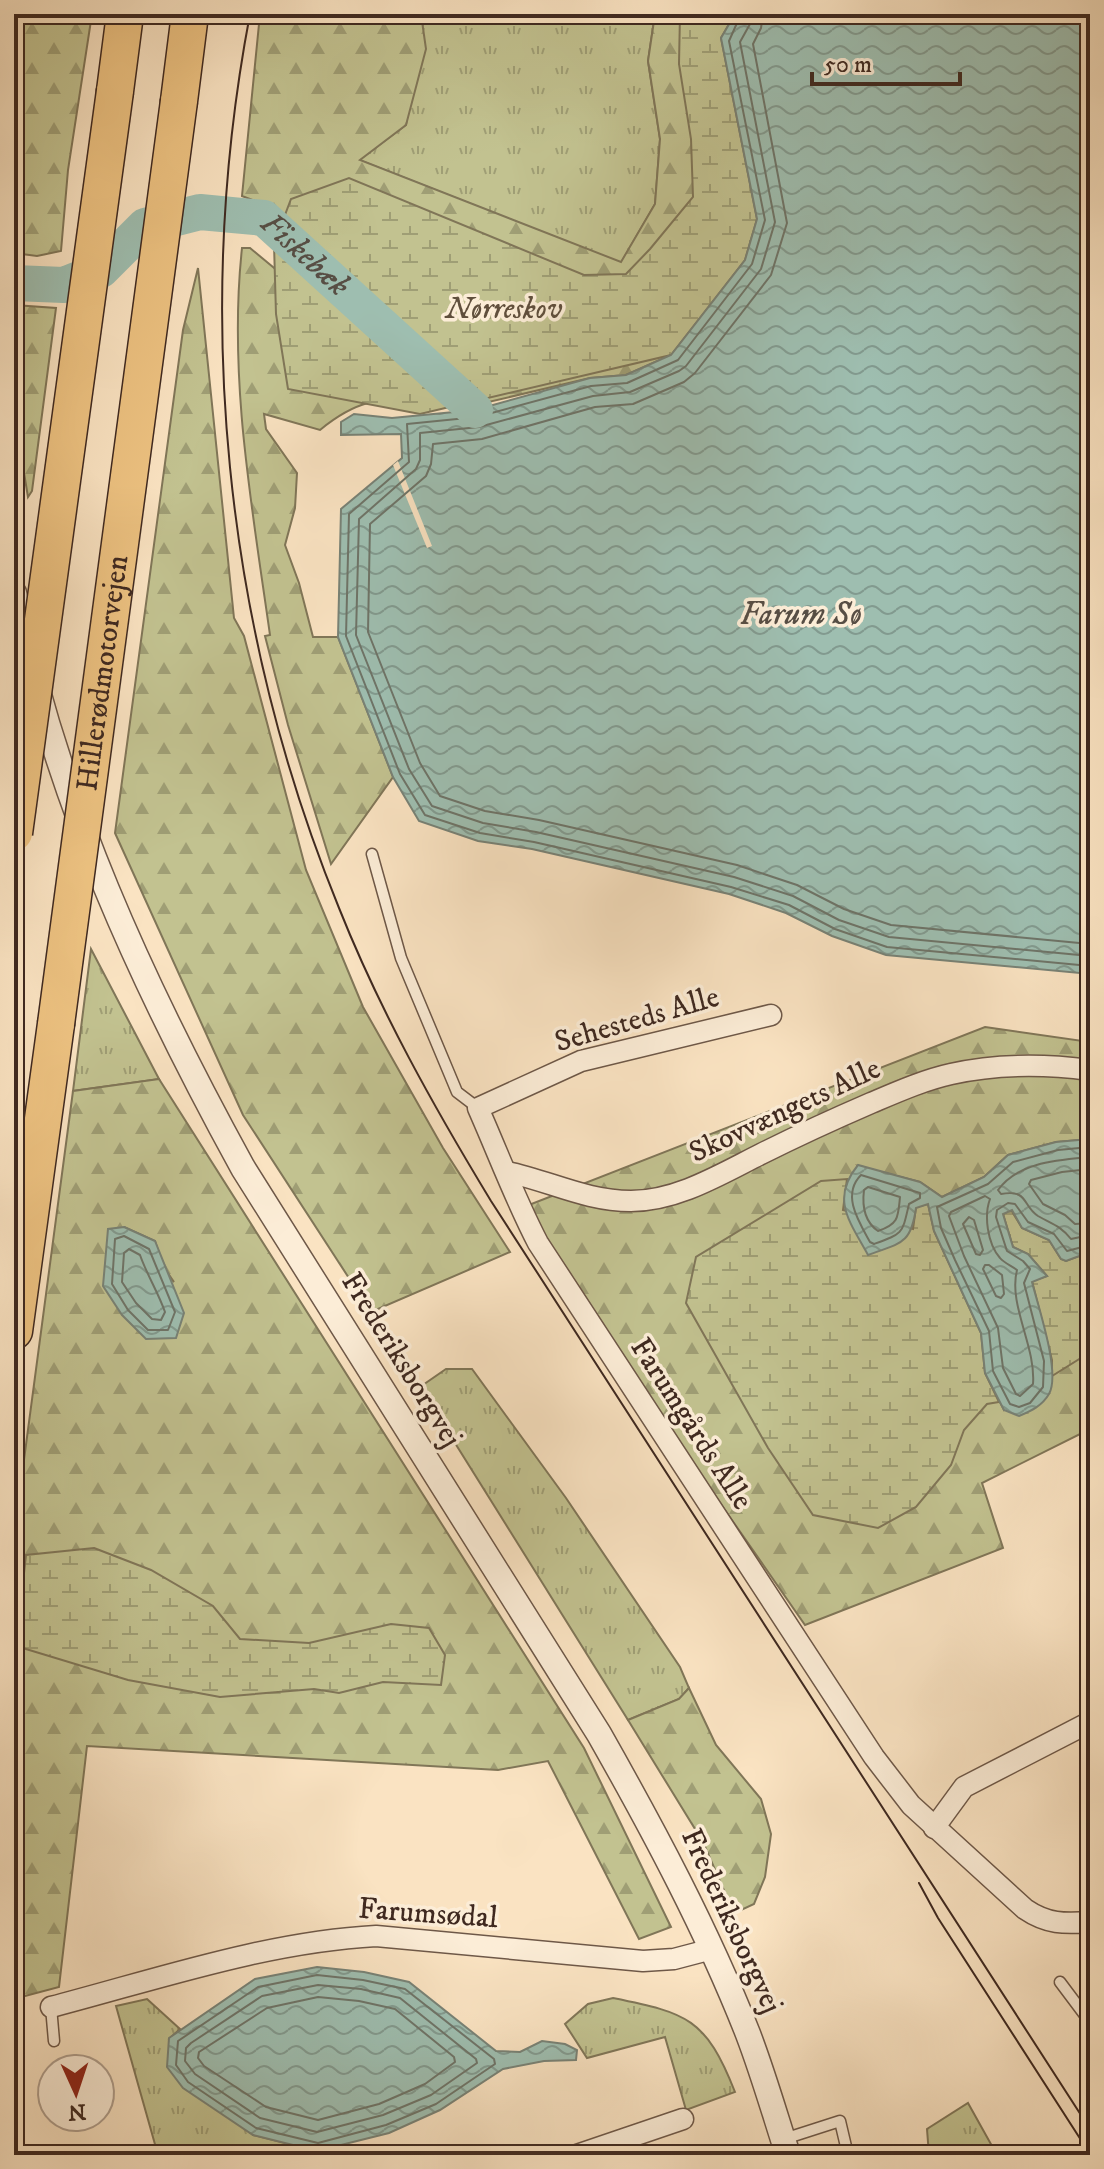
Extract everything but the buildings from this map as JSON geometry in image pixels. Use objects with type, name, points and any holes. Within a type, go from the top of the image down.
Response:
[{"type":"highway","points":[[14,833],[125,14]]},
{"type":"highway","name":"Hillerødmotorvejen","points":[[14,1331],[190,14]]},
{"type":"street","name":"Frederiksborgvej","points":[[14,593],[18,636],[72,802],[142,975],[192,1076],[243,1168],[599,1734],[654,1830],[712,1949],[749,2037],[785,2147]]},
{"type":"street","name":"Sehesteds Alle","points":[[478,1108],[581,1061],[771,1015]]},
{"type":"street","name":"Skovvængets Alle","points":[[507,1172],[532,1177],[575,1194],[632,1201],[672,1194],[697,1185],[815,1128],[907,1088],[949,1074],[988,1068],[1056,1065],[1090,1070]]},
{"type":"street","name":"Farumgårds Alle","points":[[478,1108],[522,1213],[558,1275],[874,1757],[911,1805],[1025,1909],[1041,1920],[1062,1924],[1090,1922]]},
{"type":"street","points":[[934,1828],[964,1787],[1090,1722]]},
{"type":"street","name":"Farumsødal","points":[[51,2007],[289,1945],[335,1938],[376,1936],[643,1961],[674,1959],[712,1949]]},
{"type":"street","points":[[577,2155],[683,2119]]},
{"type":"lane","name":"Farumgårds Alle","points":[[372,854],[401,958],[412,985],[457,1092],[478,1108]]},
{"type":"lane","points":[[1060,1982],[1090,2022]]},
{"type":"lane","points":[[51,2007],[54,2041]]},
{"type":"lane","name":"Frederiksborgvej","points":[[785,2147],[840,2121],[848,2155]]},
{"type":"green space","points":[[14,14],[92,14],[68,170],[61,251],[37,256],[14,253]]},
{"type":"green space","name":"Nørreskov","points":[[260,14],[421,14],[426,49],[406,125],[360,160],[621,262],[655,204],[660,139],[648,61],[655,14],[735,14],[721,38],[757,219],[671,355],[626,375],[590,378],[480,404],[263,204],[242,196]]},
{"type":"green space","points":[[421,14],[655,14],[648,61],[660,139],[655,204],[621,263],[359,160],[406,125],[423,23]]},
{"type":"green space","name":"Nørreskov","points":[[680,14],[735,14],[721,38],[757,219],[745,260],[671,355],[420,414],[288,389],[276,314],[274,244],[291,199],[349,178],[584,275],[626,274],[693,197],[691,139],[679,64]]},
{"type":"green space","points":[[242,248],[250,248],[431,398],[372,402],[347,411],[320,430],[264,414],[266,429],[297,473],[295,508],[285,545],[313,637],[338,637],[393,777],[331,864],[288,725],[265,636],[270,635],[240,393],[238,296]]},
{"type":"green space","points":[[198,268],[234,618],[244,636],[306,870],[363,1007],[443,1148],[510,1252],[371,1312],[243,1115],[115,833],[183,330]]},
{"type":"green space","points":[[14,305],[56,308],[32,491],[28,497],[14,413]]},
{"type":"green space","points":[[91,949],[159,1079],[73,1091]]},
{"type":"green space","points":[[985,1027],[1090,1042],[1090,1139],[1056,1142],[1008,1155],[984,1177],[942,1197],[920,1182],[858,1166],[913,1229],[916,1207],[928,1204],[934,1231],[985,1373],[1004,1410],[1052,1360],[1066,1261],[1090,1252],[1090,1433],[1082,1433],[982,1483],[1003,1548],[805,1625],[516,1210]]},
{"type":"green space","points":[[159,1079],[584,1748],[671,1927],[639,1939],[548,1761],[498,1770],[87,1746],[59,1987],[14,1999],[14,1535],[73,1091]],"holes":[[[124,1227],[155,1241],[163,1266],[174,1282]]]},
{"type":"green space","points":[[847,1179],[843,1210],[913,1229],[916,1207],[928,1204],[934,1231],[981,1333],[985,1373],[999,1402],[987,1404],[964,1430],[951,1465],[916,1507],[878,1528],[813,1515],[768,1448],[686,1303],[696,1257],[821,1181]]},
{"type":"green space","points":[[1011,1210],[1022,1228],[1049,1240],[1061,1259],[1066,1261],[1090,1252],[1090,1358],[1081,1358],[1052,1376],[1052,1360],[1032,1281],[1047,1276],[1028,1254],[1013,1247],[1003,1214]]},
{"type":"green space","points":[[446,1369],[472,1369],[566,1498],[680,1667],[689,1688],[679,1699],[628,1720],[420,1387]]},
{"type":"green space","points":[[94,1548],[151,1570],[213,1606],[240,1639],[309,1643],[391,1624],[429,1628],[445,1655],[441,1685],[383,1682],[339,1693],[314,1689],[220,1697],[128,1680],[16,1646],[26,1555]]},
{"type":"green space","points":[[689,1688],[716,1745],[761,1799],[771,1834],[765,1877],[754,1904],[739,1911],[732,1909],[703,1842],[628,1720],[679,1699]]},
{"type":"green space","points":[[613,1998],[659,2009],[691,2023],[714,2048],[735,2092],[686,2110],[665,2037],[587,2058],[565,2024],[588,2004]]},
{"type":"green space","points":[[147,1999],[180,2029],[169,2039],[253,2135],[301,2147],[302,2155],[158,2155],[116,2006]]},
{"type":"green space","points":[[968,2103],[997,2155],[929,2155],[927,2129]]},
{"type":"water","name":"Farum Sø","points":[[735,14],[1090,14],[1090,974],[886,955],[832,936],[786,913],[729,894],[532,849],[478,841],[419,821],[393,777],[338,637],[341,509],[402,458],[401,434],[341,435],[341,422],[354,414],[392,418],[475,410],[590,378],[626,375],[671,355],[745,260],[757,219],[721,38]]},
{"type":"water","points":[[1090,1139],[1090,1252],[1066,1261],[1061,1259],[1049,1240],[1022,1228],[1012,1210],[1003,1214],[1013,1247],[1028,1254],[1047,1276],[1032,1282],[1047,1339],[1052,1384],[1043,1402],[1019,1416],[1004,1410],[985,1373],[981,1333],[934,1231],[928,1204],[916,1208],[911,1229],[902,1241],[868,1255],[846,1210],[845,1189],[858,1165],[920,1182],[942,1197],[984,1177],[1008,1155],[1056,1142]]},
{"type":"water","points":[[124,1227],[155,1241],[184,1313],[176,1338],[146,1339],[122,1315],[103,1286],[108,1229]]},
{"type":"water","points":[[317,1967],[364,1972],[409,1982],[496,2051],[520,2052],[542,2041],[565,2044],[577,2050],[576,2060],[544,2061],[503,2069],[440,2110],[389,2133],[317,2151],[253,2135],[183,2088],[167,2067],[169,2038],[255,1979]]},
{"type":"pier","points":[[398,461],[432,546],[427,548],[393,465]]},
{"type":"waterway","name":"Fiskebæk","points":[[14,283],[64,285],[101,270],[145,226],[200,212],[264,218],[475,410]]},
{"type":"tram line","points":[[250,14],[233,127],[224,240],[223,354],[230,467],[245,580],[269,691],[300,801],[339,908],[409,1058],[491,1201],[1090,2129]]},
{"type":"tram line","points":[[919,1883],[938,1918],[1090,2154]]}]
